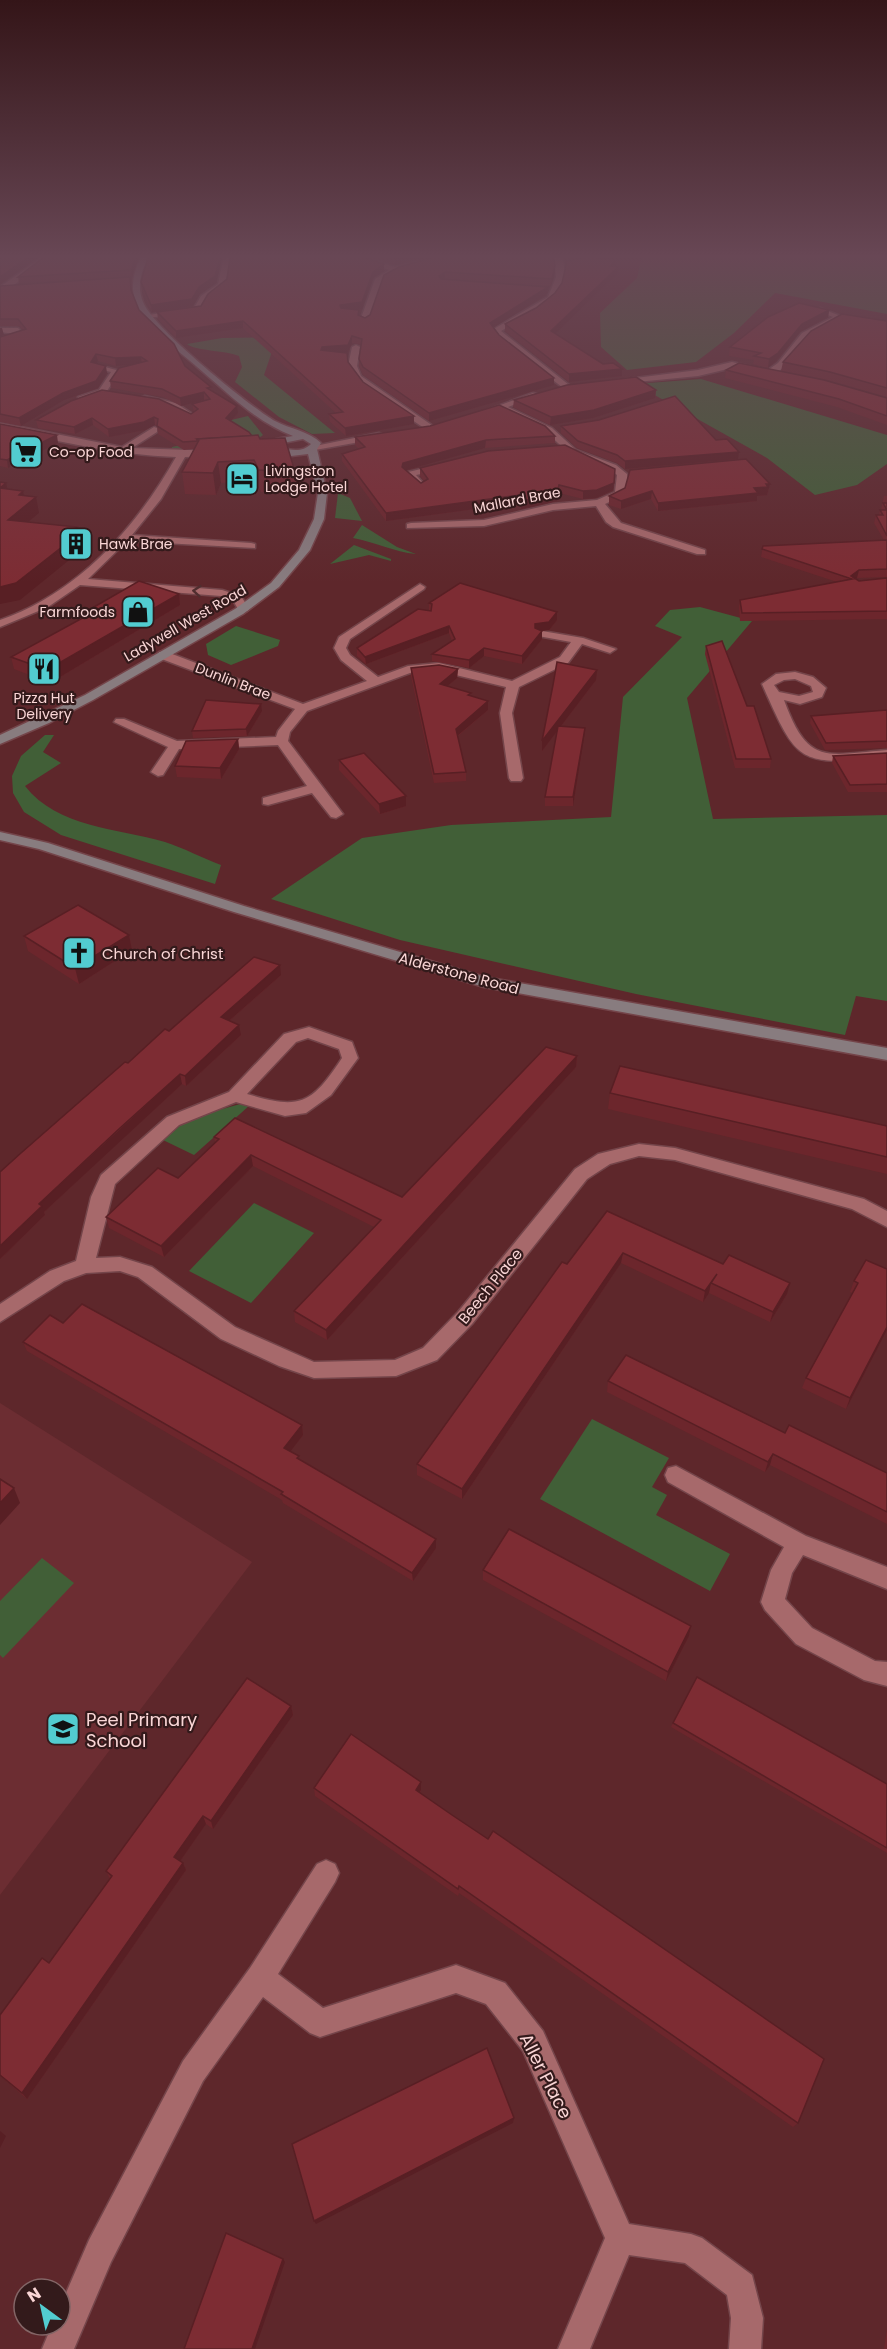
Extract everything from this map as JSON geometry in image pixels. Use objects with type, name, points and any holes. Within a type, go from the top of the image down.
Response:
[{"type":"street","points":[[197,364],[270,422],[301,437],[313,446]]},
{"type":"street","points":[[352,364],[353,373],[362,382],[435,427],[411,431]]},
{"type":"street","points":[[466,419],[570,386],[539,364]]},
{"type":"street","points":[[771,372],[781,364]]},
{"type":"street","points":[[601,383],[679,375],[732,365],[782,374]]},
{"type":"street","points":[[97,366],[120,371],[102,392]]},
{"type":"street","points":[[68,404],[102,392],[112,393]]},
{"type":"street","points":[[132,397],[163,402],[194,412]]},
{"type":"street","points":[[500,407],[554,429],[565,447]]},
{"type":"street","points":[[22,431],[40,420]]},
{"type":"street","points":[[270,422],[276,447],[319,477]]},
{"type":"street","points":[[0,426],[125,449],[182,455],[230,451]]},
{"type":"street","points":[[125,449],[154,430]]},
{"type":"street","points":[[276,447],[313,446],[391,434]]},
{"type":"street","points":[[276,447],[301,437]]},
{"type":"street","name":"Ladywell West Road","points":[[0,740],[33,727],[163,655],[243,609],[273,587],[296,564],[322,509],[313,446]]},
{"type":"street","points":[[552,449],[565,447],[613,467],[622,474],[624,481],[619,494],[599,503],[610,520],[617,525],[657,540],[702,552]]},
{"type":"street","points":[[0,624],[18,620],[46,604],[124,538],[158,497],[182,455]]},
{"type":"street","points":[[401,463],[421,486]]},
{"type":"street","points":[[409,473],[455,463]]},
{"type":"street","points":[[622,474],[634,473]]},
{"type":"street","name":"Mallard Brae","points":[[411,526],[484,523],[553,507],[599,503]]},
{"type":"street","points":[[441,525],[443,537]]},
{"type":"street","points":[[124,538],[251,546]]},
{"type":"street","points":[[646,548],[657,540]]},
{"type":"street","points":[[76,580],[222,593],[237,598],[243,609]]},
{"type":"street","points":[[374,681],[345,657],[340,648],[345,637],[399,607],[420,587]]},
{"type":"street","points":[[542,634],[579,639],[610,649]]},
{"type":"street","points":[[336,814],[314,788],[282,741],[284,731],[303,708],[408,670],[439,667],[513,685],[564,660],[579,639]]},
{"type":"street","name":"Dunlin Brae","points":[[163,655],[303,708]]},
{"type":"street","points":[[513,685],[506,714],[516,778]]},
{"type":"street","points":[[776,695],[783,723],[795,743],[809,754],[836,757],[887,754]]},
{"type":"street","points":[[120,722],[175,745],[282,741]]},
{"type":"street","name":"Ladywell West Road","points":[[0,754],[33,727]]},
{"type":"street","points":[[158,772],[175,745]]},
{"type":"street","points":[[268,801],[314,788]]},
{"type":"street","name":"Alderstone Road","points":[[0,821],[43,846]]},
{"type":"street","name":"Alderstone Road","points":[[0,836],[43,846],[239,909],[484,982],[887,1054]]},
{"type":"street","points":[[85,1266],[100,1197],[107,1180],[172,1121],[235,1096],[290,1038],[309,1032],[346,1046],[350,1058],[336,1082],[304,1106],[291,1110],[235,1096]]},
{"type":"street","name":"Beech Place","points":[[0,1314],[57,1276],[85,1266],[120,1264],[145,1272],[228,1333],[286,1360],[314,1370],[396,1368],[430,1354],[465,1318],[581,1174],[604,1159],[639,1150],[675,1154],[858,1204],[887,1220]]},
{"type":"street","points":[[676,1475],[798,1543],[887,1578]]},
{"type":"street","points":[[798,1543],[782,1570],[773,1602],[804,1636],[872,1672],[887,1674]]},
{"type":"street","points":[[58,2349],[100,2251],[193,2071],[260,1978],[326,1873]]},
{"type":"street","name":"Aller Place","points":[[260,1978],[320,2023],[456,1979],[495,1993],[533,2041],[620,2238]]},
{"type":"street","points":[[574,2349],[620,2238],[691,2249],[741,2286],[747,2318],[745,2349]]},
{"type":"shaded area","name":"Peel Primary School","points":[[0,1403],[252,1562],[0,1895]]},
{"type":"green space","points":[[241,364],[268,364],[264,375],[335,433],[312,434],[279,417],[235,382],[242,367]]},
{"type":"green space","points":[[620,364],[682,364],[627,370]]},
{"type":"green space","points":[[701,379],[887,435],[887,464],[857,485],[815,495],[767,458],[635,384]]},
{"type":"green space","points":[[248,416],[263,435],[254,440],[219,448],[171,450],[172,447],[228,435],[227,421]]},
{"type":"green space","points":[[338,493],[350,498],[362,521],[335,518]]},
{"type":"green space","points":[[362,525],[397,547],[416,554],[353,538]]},
{"type":"green space","points":[[354,545],[391,559],[391,561],[369,555],[330,564]]},
{"type":"green space","points":[[700,607],[752,621],[687,698],[713,819],[887,815],[887,1001],[856,996],[845,1035],[636,994],[400,940],[271,899],[362,838],[451,825],[611,817],[623,697],[682,637],[655,626],[670,610]]},
{"type":"green space","points":[[236,626],[280,640],[278,646],[231,665],[208,655],[206,644]]},
{"type":"green space","points":[[45,735],[54,735],[43,752],[61,763],[25,786],[39,800],[71,818],[165,842],[221,865],[215,884],[61,835],[24,812],[13,793],[12,776],[21,756]]},
{"type":"green space","points":[[244,1103],[250,1105],[194,1155],[163,1140],[186,1119]]},
{"type":"green space","points":[[254,1203],[314,1233],[251,1303],[189,1271]]},
{"type":"green space","points":[[592,1419],[669,1458],[652,1487],[667,1495],[656,1515],[730,1554],[710,1591],[540,1499]]},
{"type":"green space","points":[[42,1558],[74,1583],[3,1658],[0,1655],[0,1601]]},
{"type":"building","points":[[0,364],[97,364],[106,366],[96,381],[63,393],[19,418],[0,414]]},
{"type":"building","points":[[137,364],[184,364],[211,387],[207,388],[237,406],[226,418],[252,436],[183,442],[157,426],[158,419],[154,417],[144,422],[108,429],[92,418],[74,427],[36,420],[71,401],[102,390],[159,399],[191,414],[198,409],[192,404],[210,399],[204,392],[180,398],[162,389],[110,381],[119,368]]},
{"type":"building","points":[[290,364],[349,364],[363,382],[414,416],[345,428],[329,414],[343,412]]},
{"type":"building","points":[[361,364],[536,364],[554,378],[429,413]]},
{"type":"building","points":[[556,364],[614,364],[622,369],[569,374]]},
{"type":"building","points":[[742,364],[824,380],[887,398],[887,416],[839,399],[726,370]]},
{"type":"building","points":[[791,364],[887,364],[887,388]]},
{"type":"building","points":[[636,377],[656,390],[594,410],[551,417],[514,400],[567,385]]},
{"type":"building","points":[[675,396],[716,440],[727,439],[739,452],[625,461],[617,455],[578,441],[561,426],[599,420]]},
{"type":"building","points":[[499,405],[545,426],[555,436],[486,440],[403,463],[402,467],[421,483],[428,479],[420,468],[488,451],[565,445],[615,469],[614,483],[597,490],[583,491],[559,485],[557,494],[521,501],[520,495],[386,513],[342,454],[365,447],[355,437],[430,426]]},
{"type":"building","points":[[0,424],[57,435],[7,460],[0,459]]},
{"type":"building","points":[[258,435],[260,439],[285,438],[295,472],[259,470],[254,460],[218,462],[213,473],[182,472],[199,440],[197,439]]},
{"type":"building","points":[[746,459],[770,484],[766,484],[768,487],[754,488],[758,493],[658,503],[652,491],[621,501],[609,496],[625,488],[630,470]]},
{"type":"building","points":[[0,488],[23,491],[19,495],[36,497],[8,520],[77,527],[72,531],[81,532],[16,583],[0,587]]},
{"type":"building","points":[[880,510],[887,510],[887,536],[876,515],[883,515]]},
{"type":"building","points":[[887,540],[887,569],[859,570],[851,576],[859,581],[887,578],[887,611],[742,613],[740,600],[852,579],[762,549],[763,546]]},
{"type":"building","points":[[139,581],[179,594],[47,670],[11,657],[99,609],[94,607]]},
{"type":"building","points":[[460,583],[557,612],[549,622],[535,624],[535,628],[542,631],[522,656],[484,648],[469,660],[432,654],[455,639],[449,626],[365,657],[357,648],[418,609],[431,611],[432,604],[429,603]]},
{"type":"building","points":[[722,641],[747,706],[754,706],[771,759],[736,759],[706,646]]},
{"type":"building","points":[[557,662],[597,670],[542,741],[553,685]]},
{"type":"building","points":[[439,665],[458,669],[440,684],[471,693],[468,695],[488,701],[456,729],[466,772],[434,774],[411,668]]},
{"type":"building","points":[[206,700],[261,704],[246,729],[192,731]]},
{"type":"building","points":[[887,710],[887,741],[826,743],[811,716]]},
{"type":"building","points":[[558,726],[585,728],[573,797],[545,797]]},
{"type":"building","points":[[238,739],[220,768],[175,766],[186,741]]},
{"type":"building","points":[[364,753],[406,796],[379,804],[339,760]]},
{"type":"building","points":[[887,753],[887,784],[850,785],[833,756]]},
{"type":"building","points":[[78,905],[129,935],[75,968],[24,936]]},
{"type":"building","points":[[254,957],[280,965],[221,1017],[239,1025],[185,1076],[180,1074],[120,1128],[39,1204],[42,1206],[0,1246],[0,1172],[125,1062],[128,1063],[165,1029],[169,1031]]},
{"type":"building","points":[[546,1047],[577,1056],[326,1330],[294,1311],[381,1220],[251,1155],[161,1246],[106,1217],[158,1168],[178,1178],[219,1139],[214,1137],[235,1118],[402,1197]]},
{"type":"building","points":[[620,1066],[887,1126],[887,1157],[610,1093]]},
{"type":"building","points":[[607,1211],[723,1264],[729,1255],[790,1283],[773,1312],[711,1283],[717,1274],[705,1291],[623,1253],[462,1489],[417,1464],[562,1262],[567,1264]]},
{"type":"building","points":[[866,1260],[887,1269],[887,1327],[850,1398],[806,1378],[858,1283],[854,1281]]},
{"type":"building","points":[[82,1304],[302,1425],[284,1448],[299,1456],[297,1458],[436,1539],[412,1573],[281,1494],[283,1492],[23,1342],[50,1315],[63,1323]]},
{"type":"building","points":[[626,1355],[785,1433],[789,1425],[887,1473],[887,1512],[773,1454],[768,1462],[608,1381]]},
{"type":"building","points":[[0,1479],[14,1488],[0,1503]]},
{"type":"building","points":[[509,1529],[691,1626],[668,1672],[483,1570]]},
{"type":"building","points":[[697,1677],[887,1784],[887,1848],[673,1723]]},
{"type":"building","points":[[247,1678],[291,1706],[211,1821],[203,1816],[174,1857],[183,1863],[22,2093],[0,2075],[0,2015],[42,1958],[49,1963],[112,1876],[106,1871]]},
{"type":"building","points":[[351,1734],[421,1782],[416,1790],[452,1815],[488,1839],[493,1831],[824,2059],[798,2123],[459,1886],[458,1889],[314,1788]]},
{"type":"building","points":[[487,2048],[514,2118],[314,2221],[292,2144]]},
{"type":"building","points":[[226,2233],[283,2259],[252,2349],[184,2349]]},
{"type":"place","name":"Co-op Food","points":[[26,452]]},
{"type":"place","name":"Livingston Lodge Hotel","points":[[242,479]]},
{"type":"place","name":"Hawk Brae","points":[[76,544]]},
{"type":"place","name":"Farmfoods","points":[[138,612]]},
{"type":"place","name":"Pizza Hut Delivery","points":[[44,669]]},
{"type":"place","name":"Church of Christ","points":[[79,953]]},
{"type":"place","name":"Peel Primary School","points":[[63,1729]]}]
